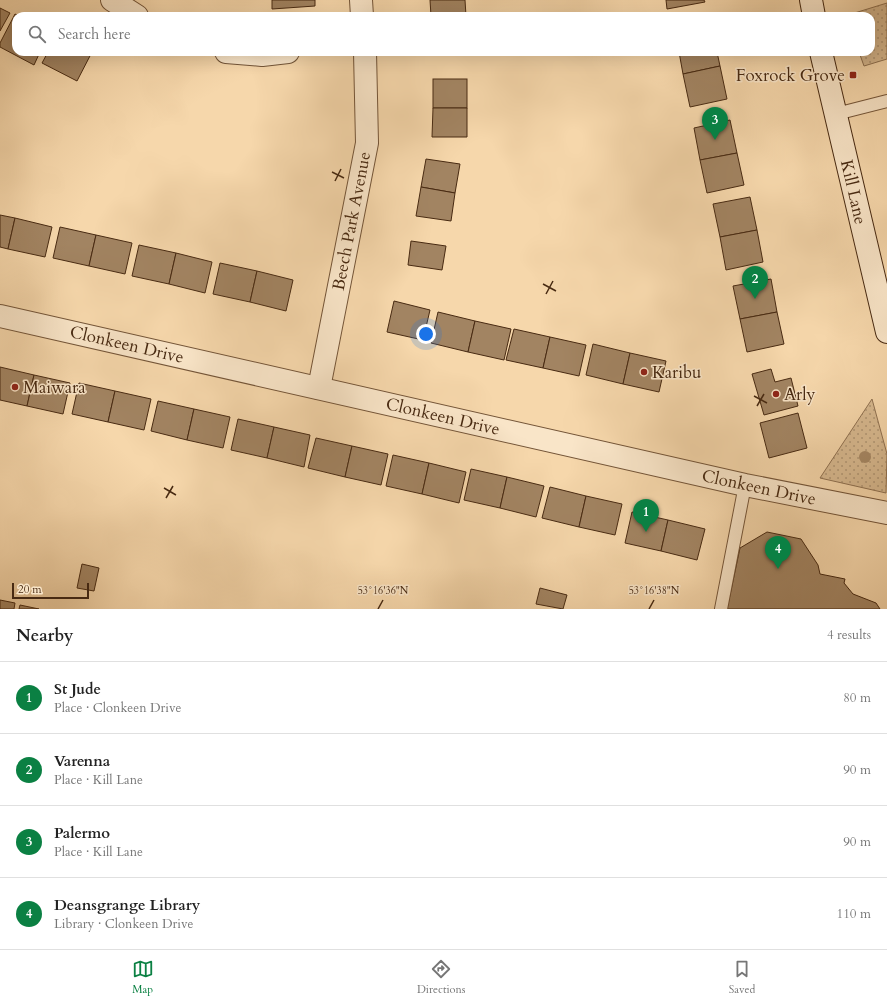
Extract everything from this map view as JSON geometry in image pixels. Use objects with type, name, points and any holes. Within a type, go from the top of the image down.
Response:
[{"type":"street","points":[[112,0],[131,12]]},
{"type":"street","points":[[361,0],[362,12]]},
{"type":"street","points":[[811,0],[813,12]]},
{"type":"street","name":"Beech Park Avenue","points":[[319,388],[367,143],[365,56]]},
{"type":"street","name":"Kill Lane","points":[[823,56],[836,114],[883,296],[887,332]]},
{"type":"street","name":"Clonkeen Drive","points":[[0,316],[745,484],[887,512]]},
{"type":"lane","points":[[836,114],[887,101]]},
{"type":"lane","points":[[721,609],[745,484]]},
{"type":"shaded area","points":[[887,3],[887,59],[864,66],[860,56],[875,56],[875,12],[858,12]]},
{"type":"shaded area","points":[[872,399],[887,454],[886,493],[820,478]]},
{"type":"building","points":[[272,0],[315,0],[315,6],[272,9]]},
{"type":"building","points":[[430,0],[465,0],[466,12],[431,12]]},
{"type":"building","points":[[666,0],[704,0],[705,2],[667,9]]},
{"type":"building","points":[[0,8],[10,13],[0,31]]},
{"type":"building","points":[[12,20],[12,53],[0,47],[0,43]]},
{"type":"building","points":[[17,56],[38,56],[34,65]]},
{"type":"building","points":[[46,56],[90,56],[77,81],[42,63]]},
{"type":"building","points":[[680,56],[718,56],[720,66],[683,74]]},
{"type":"building","points":[[720,66],[727,99],[690,107],[683,74]]},
{"type":"building","points":[[433,79],[467,79],[467,108],[433,108]]},
{"type":"building","points":[[433,108],[467,108],[467,137],[432,137]]},
{"type":"building","points":[[730,120],[737,153],[700,160],[694,128]]},
{"type":"building","points":[[737,153],[744,185],[707,193],[700,160]]},
{"type":"building","points":[[426,159],[460,164],[455,193],[421,187]]},
{"type":"building","points":[[421,187],[455,193],[451,221],[416,216]]},
{"type":"building","points":[[750,197],[757,230],[720,237],[713,204]]},
{"type":"building","points":[[0,215],[15,218],[8,249],[0,247]]},
{"type":"building","points":[[15,218],[52,227],[45,257],[8,249]]},
{"type":"building","points":[[60,227],[96,235],[89,266],[53,258]]},
{"type":"building","points":[[757,230],[763,262],[726,270],[720,237]]},
{"type":"building","points":[[96,235],[132,243],[125,274],[89,266]]},
{"type":"building","points":[[411,241],[446,246],[442,270],[408,265]]},
{"type":"building","points":[[139,245],[176,253],[169,284],[132,276]]},
{"type":"building","points":[[176,253],[212,262],[205,293],[169,284]]},
{"type":"building","points":[[220,263],[257,271],[250,302],[213,294]]},
{"type":"building","points":[[257,271],[293,280],[286,311],[250,302]]},
{"type":"building","points":[[771,279],[777,312],[740,319],[733,286]]},
{"type":"building","points":[[394,301],[430,310],[423,340],[387,332]]},
{"type":"building","points":[[438,312],[475,321],[468,352],[431,343]]},
{"type":"building","points":[[777,312],[784,344],[747,352],[740,319]]},
{"type":"building","points":[[475,321],[511,329],[504,360],[468,352]]},
{"type":"building","points":[[514,329],[550,337],[543,368],[506,360]]},
{"type":"building","points":[[550,337],[586,345],[579,376],[543,368]]},
{"type":"building","points":[[593,344],[630,353],[623,384],[586,375]]},
{"type":"building","name":"Karibu","points":[[630,353],[666,361],[659,392],[623,384]]},
{"type":"building","name":"Maiwara","points":[[0,367],[34,375],[27,406],[0,400]]},
{"type":"building","name":"Arly","points":[[771,369],[775,382],[791,378],[798,406],[764,415],[752,374]]},
{"type":"building","points":[[34,375],[70,383],[63,414],[27,406]]},
{"type":"building","points":[[79,383],[115,391],[108,422],[72,414]]},
{"type":"building","points":[[115,391],[151,399],[144,430],[108,422]]},
{"type":"building","points":[[158,401],[194,409],[187,440],[151,431]]},
{"type":"building","points":[[194,409],[230,417],[223,448],[187,440]]},
{"type":"building","points":[[798,413],[807,448],[769,458],[760,423]]},
{"type":"building","points":[[238,419],[274,427],[267,458],[231,450]]},
{"type":"building","points":[[274,427],[310,435],[304,467],[267,458]]},
{"type":"building","points":[[316,438],[352,446],[345,477],[308,468]]},
{"type":"building","points":[[352,446],[388,454],[381,485],[345,477]]},
{"type":"building","points":[[393,455],[429,463],[422,494],[386,486]]},
{"type":"building","points":[[429,463],[466,472],[459,503],[422,494]]},
{"type":"building","points":[[471,469],[507,477],[500,508],[464,500]]},
{"type":"building","points":[[507,477],[544,486],[536,517],[500,508]]},
{"type":"building","points":[[550,487],[586,496],[579,527],[542,518]]},
{"type":"building","points":[[586,496],[622,504],[615,535],[579,527]]},
{"type":"building","points":[[632,512],[668,520],[661,551],[625,543]]},
{"type":"building","points":[[668,520],[705,529],[697,560],[661,551]]},
{"type":"building","points":[[767,532],[801,539],[818,565],[820,574],[845,579],[844,583],[853,594],[876,603],[880,609],[727,609],[740,548]]},
{"type":"building","points":[[82,564],[99,568],[94,591],[77,588]]},
{"type":"building","points":[[540,588],[567,595],[563,609],[536,604]]},
{"type":"building","points":[[0,600],[15,603],[14,609],[0,609]]},
{"type":"building","points":[[20,605],[39,609],[19,609]]},
{"type":"place","name":"Foxrock Grove","points":[[853,75]]},
{"type":"place","name":"Palermo","points":[[715,140]]},
{"type":"place","name":"Varenna","points":[[755,299]]},
{"type":"place","name":"Karibu","points":[[644,372]]},
{"type":"place","name":"Maiwara","points":[[15,387]]},
{"type":"place","name":"Arly","points":[[776,394]]},
{"type":"place","name":"St Jude","points":[[646,532]]},
{"type":"place","name":"Deansgrange Library","points":[[778,569]]}]
